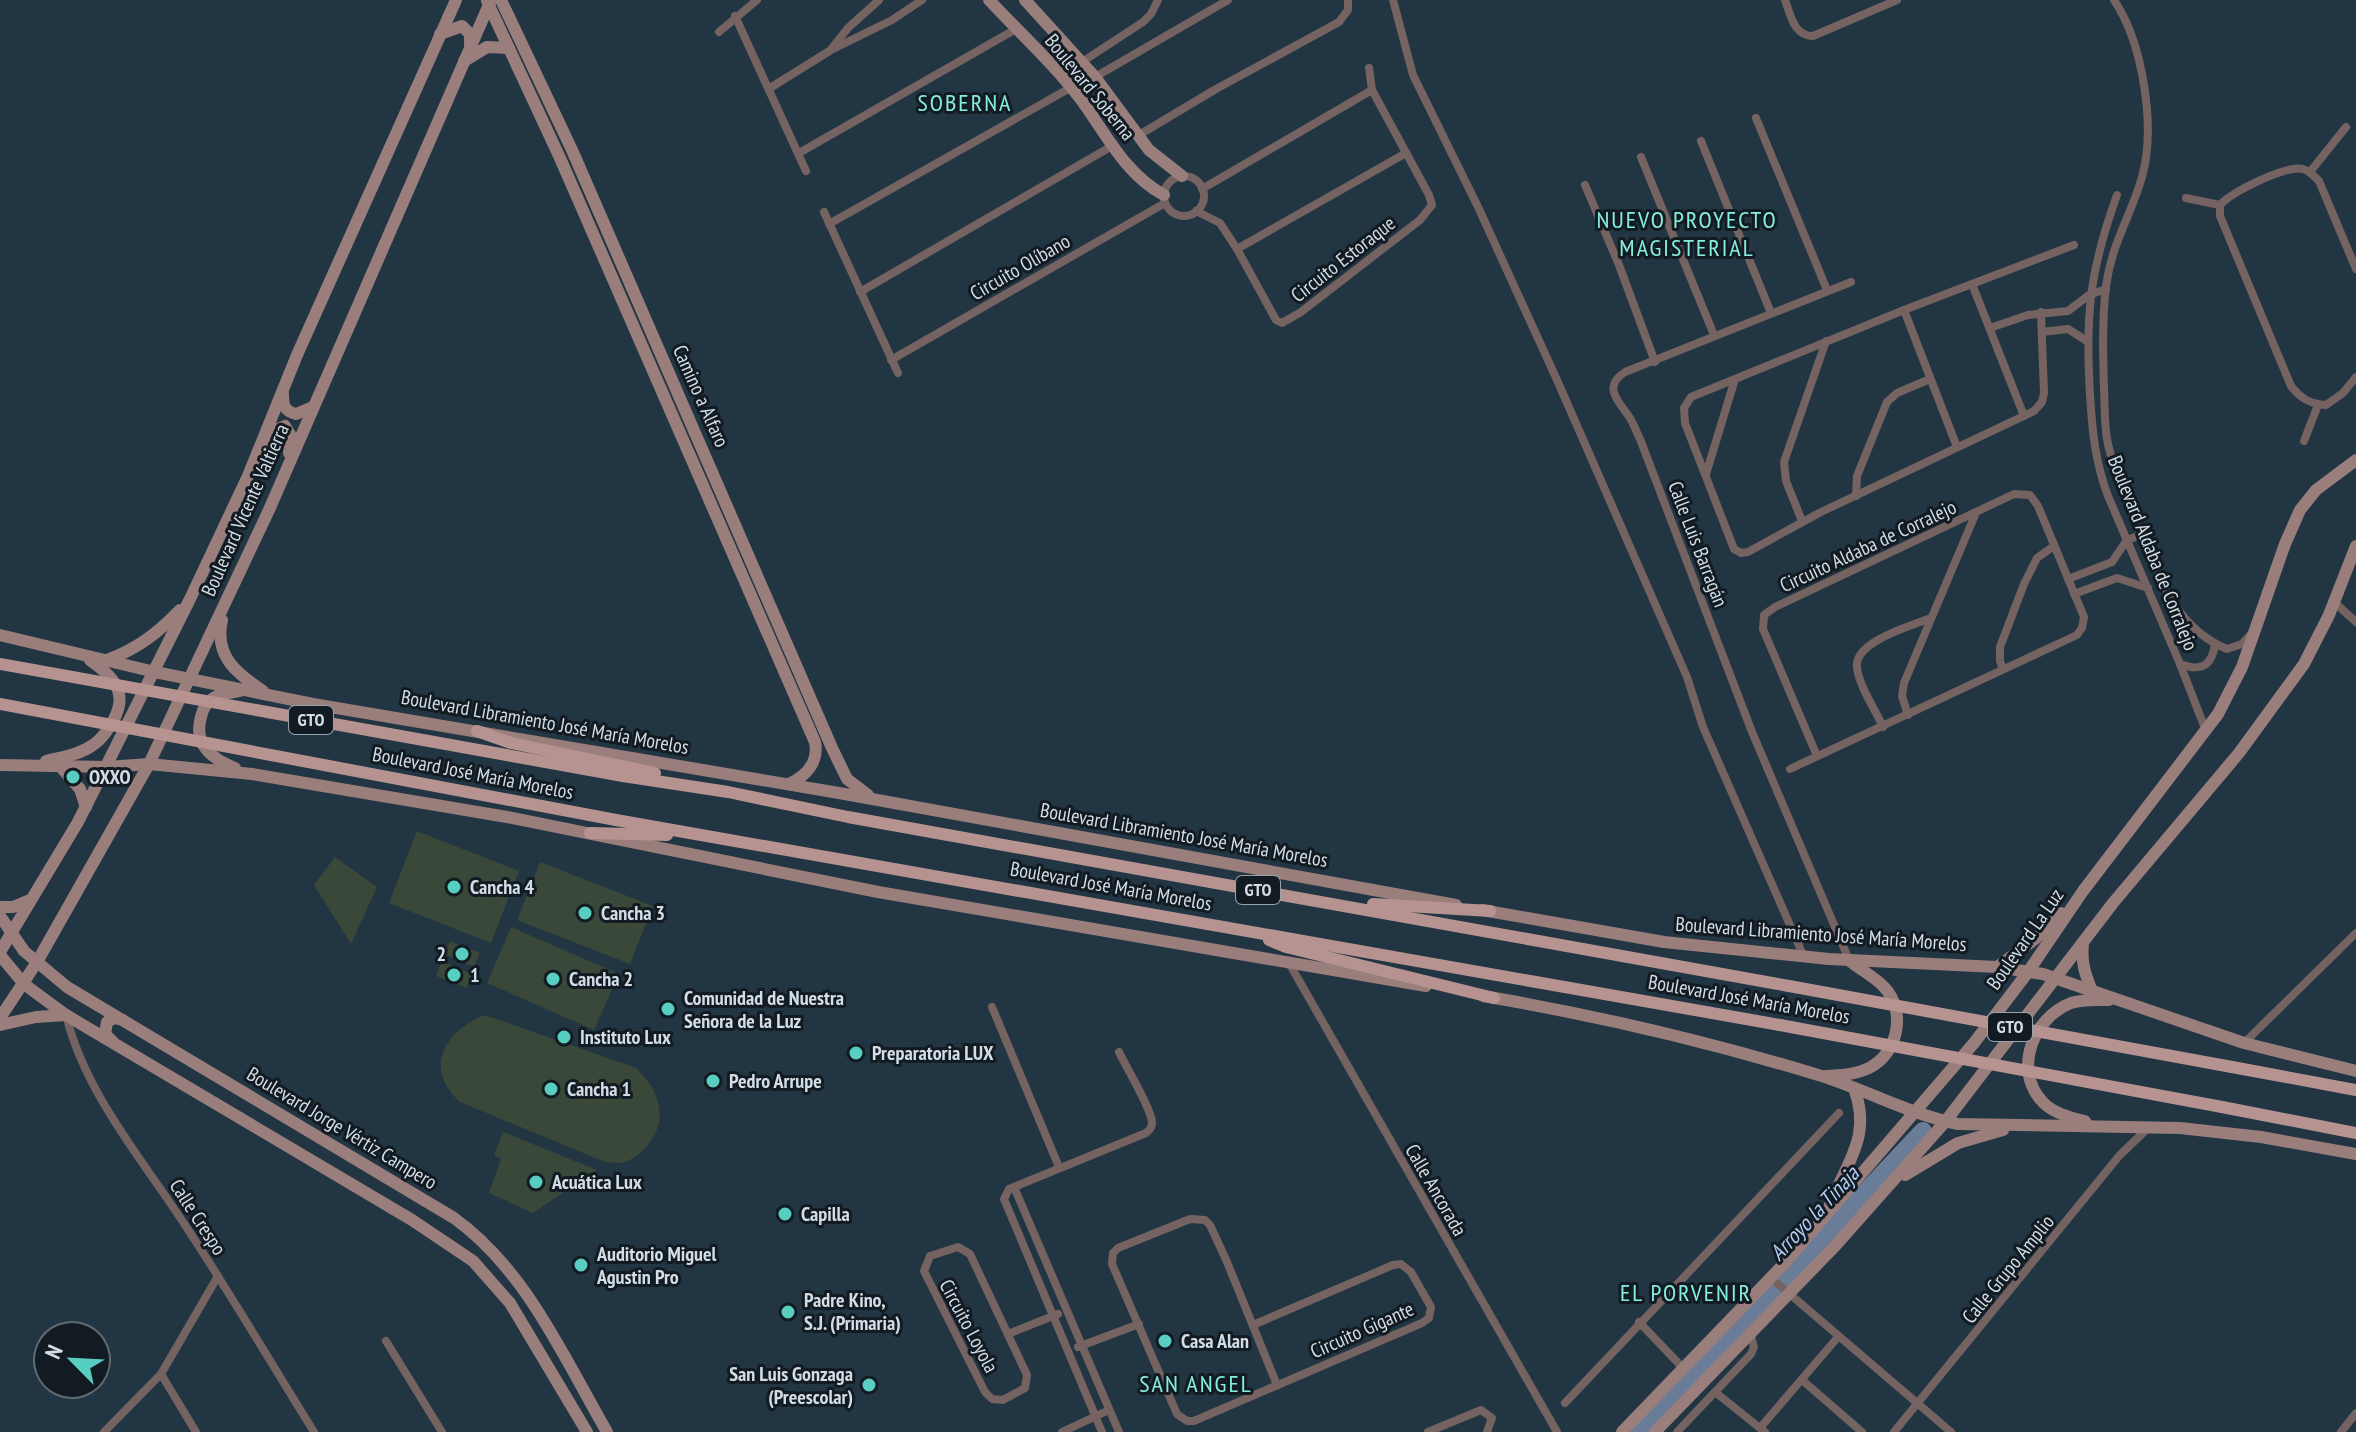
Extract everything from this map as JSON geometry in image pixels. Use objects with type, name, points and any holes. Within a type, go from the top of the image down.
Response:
[{"type":"main road","name":"Boulevard José María Morelos","points":[[0,664],[623,776],[728,792],[848,817],[2356,1090]]},
{"type":"main road","name":"Boulevard José María Morelos","points":[[0,704],[616,820],[1780,1025],[2356,1133]]},
{"type":"main road","points":[[477,731],[511,743],[679,778],[728,792]]},
{"type":"main road","points":[[590,833],[711,837]]},
{"type":"main road","points":[[1319,901],[1490,911]]},
{"type":"main road","points":[[1252,931],[1286,947],[1494,998]]},
{"type":"street","name":"Boulevard Vicente Valtierra","points":[[0,954],[86,807],[190,599],[248,476],[456,0]]},
{"type":"street","points":[[719,32],[757,0]]},
{"type":"street","points":[[831,50],[848,28],[879,0]]},
{"type":"street","points":[[770,88],[922,0]]},
{"type":"street","name":"Boulevard Soberna","points":[[989,0],[1082,102],[1112,146],[1164,199]]},
{"type":"street","name":"Boulevard Soberna","points":[[1025,0],[1082,62],[1149,150],[1182,176]]},
{"type":"street","points":[[1082,62],[1143,22],[1158,0]]},
{"type":"street","points":[[1082,102],[1098,82],[1228,0]]},
{"type":"street","points":[[1139,135],[1339,22],[1348,10],[1348,0]]},
{"type":"street","points":[[1393,0],[1413,75],[1479,209],[1557,380],[1687,677],[1703,727],[1804,957]]},
{"type":"street","points":[[1785,0],[1798,31],[1804,36],[1813,36],[1897,0]]},
{"type":"street","name":"Boulevard Aldaba de Corralejo","points":[[2114,0],[2138,53],[2147,140],[2141,180],[2118,236],[2106,289],[2103,341],[2107,441],[2141,535],[2163,589],[2174,606],[2192,626],[2215,644],[2227,649],[2235,648],[2256,629]]},
{"type":"street","name":"Boulevard Vicente Valtierra","points":[[0,1018],[37,962],[149,764],[288,468],[470,44],[492,1]]},
{"type":"street","name":"Camino a Alfaro","points":[[492,1],[509,48],[815,742],[817,750],[809,769],[789,784]]},
{"type":"street","name":"Camino a Alfaro","points":[[492,1],[572,150],[847,779],[874,799]]},
{"type":"street","points":[[735,16],[806,171]]},
{"type":"street","points":[[440,34],[462,26],[470,34],[470,44]]},
{"type":"street","points":[[799,153],[1016,29]]},
{"type":"street","points":[[464,61],[487,47],[509,48]]},
{"type":"street","name":"Circuito Estoraque","points":[[1196,211],[1220,223],[1276,320],[1286,322],[1427,214],[1432,205],[1429,195],[1372,90],[1369,68]]},
{"type":"street","points":[[829,224],[1070,88]]},
{"type":"street","points":[[1202,189],[1372,90]]},
{"type":"street","points":[[1756,118],[1827,290]]},
{"type":"street","points":[[2310,172],[2346,127]]},
{"type":"street","points":[[1701,141],[1771,313]]},
{"type":"street","points":[[860,292],[1112,146]]},
{"type":"street","points":[[1237,249],[1406,153]]},
{"type":"street","points":[[1641,157],[1714,335]]},
{"type":"street","points":[[2356,269],[2319,181],[2310,172],[2288,169],[2228,196],[2220,205],[2220,216],[2291,386],[2298,395],[2318,405],[2326,405],[2334,401],[2356,377]]},
{"type":"street","points":[[1182,176],[1194,179],[1202,189],[1203,201],[1191,214],[1178,215],[1164,199],[1169,182],[1182,176]]},
{"type":"street","points":[[1585,185],[1655,362]]},
{"type":"street","name":"Boulevard Aldaba de Corralejo","points":[[2117,195],[2103,234],[2089,295],[2087,341],[2093,442],[2099,470],[2206,731]]},
{"type":"street","points":[[2186,198],[2220,205]]},
{"type":"street","name":"Circuito Olíbano","points":[[891,360],[1164,199]]},
{"type":"street","points":[[824,212],[898,373]]},
{"type":"street","points":[[2041,312],[2044,393],[2038,407],[1802,521],[1748,552],[1741,553],[1734,549],[1685,423],[1684,408],[1691,397],[2074,245]]},
{"type":"street","name":"Calle Luis Barragán","points":[[1849,960],[1752,732],[1640,439],[1630,417],[1613,394],[1613,385],[1619,376],[1851,282]]},
{"type":"street","points":[[1972,284],[2024,416]]},
{"type":"street","points":[[1990,328],[2041,312],[2068,311],[2089,295],[2106,289]]},
{"type":"street","points":[[1904,310],[1957,447]]},
{"type":"street","points":[[2068,311],[2068,329]]},
{"type":"street","points":[[2042,332],[2068,329],[2087,341]]},
{"type":"street","points":[[1802,521],[1786,481],[1784,462],[1826,341]]},
{"type":"street","points":[[645,352],[657,345]]},
{"type":"street","points":[[1706,475],[1735,379]]},
{"type":"street","points":[[1856,496],[1857,476],[1887,402],[1897,393],[1930,379]]},
{"type":"street","points":[[283,390],[283,404],[288,411],[301,413],[313,407]]},
{"type":"street","points":[[2304,441],[2318,405]]},
{"type":"street","points":[[248,476],[270,436],[280,426],[285,426],[291,436],[288,468]]},
{"type":"street","name":"Boulevard La Luz","points":[[1622,1432],[1773,1280],[1974,1043],[2028,972],[2083,891],[2206,731],[2237,680],[2300,510],[2316,490],[2356,460]]},
{"type":"street","name":"Circuito Aldaba de Corralejo","points":[[1790,769],[2077,635],[2084,617],[2038,506],[2030,495],[2014,494],[1775,607],[1764,615],[1763,629],[1817,756]]},
{"type":"street","points":[[716,515],[729,508]]},
{"type":"street","points":[[1908,715],[1902,687],[1975,514]]},
{"type":"street","points":[[2068,579],[2112,562],[2127,540],[2141,535]]},
{"type":"street","points":[[2003,669],[2000,647],[2024,584],[2037,558],[2054,546]]},
{"type":"street","points":[[1667,1430],[1786,1292],[1889,1186],[1945,1122],[2084,939],[2264,720],[2304,664],[2334,602],[2356,546]]},
{"type":"street","points":[[2112,562],[2117,578]]},
{"type":"street","points":[[2074,594],[2117,578],[2148,588]]},
{"type":"street","points":[[106,660],[135,648],[160,631],[190,599]]},
{"type":"street","points":[[2334,602],[2356,622]]},
{"type":"street","points":[[225,603],[220,641],[224,657],[241,676],[269,695]]},
{"type":"street","points":[[1883,727],[1858,673],[1857,658],[1866,646],[1932,617]]},
{"type":"street","name":"Boulevard Libramiento José María Morelos","points":[[0,635],[269,695],[874,799],[1664,942],[1804,957],[1997,967],[2057,977],[2244,1043],[2356,1071]]},
{"type":"street","points":[[2180,664],[2203,668],[2212,659],[2215,644]]},
{"type":"street","points":[[31,765],[92,747],[103,738],[120,708],[121,693],[117,683],[82,654]]},
{"type":"street","points":[[247,690],[211,699],[201,714],[199,736],[205,750],[215,759],[252,774]]},
{"type":"street","points":[[0,765],[107,767],[149,764],[252,774],[590,833],[878,892],[1494,998],[1675,1035],[1822,1076],[1945,1122],[1968,1126],[2149,1127],[2261,1137],[2356,1154]]},
{"type":"street","points":[[60,766],[80,789],[86,807]]},
{"type":"street","points":[[1997,967],[2035,939],[2083,891]]},
{"type":"street","points":[[0,907],[13,907],[33,898]]},
{"type":"street","name":"Boulevard Jorge Vértiz Campero","points":[[0,916],[37,962],[67,987],[454,1218],[479,1236],[505,1264],[529,1299],[607,1432]]},
{"type":"street","points":[[2244,1043],[2356,933]]},
{"type":"street","points":[[2084,939],[2081,958],[2092,991]]},
{"type":"street","points":[[0,954],[24,984],[66,1015],[412,1220],[473,1261],[510,1303],[587,1432]]},
{"type":"street","points":[[1822,1076],[1851,1074],[1867,1069],[1887,1053],[1896,1036],[1897,1012],[1886,988],[1849,960]]},
{"type":"street","name":"Calle Ancorada","points":[[1289,963],[1557,1432]]},
{"type":"street","points":[[2116,1000],[2073,1003],[2058,1010],[2038,1030],[2029,1052],[2028,1072],[2041,1101],[2053,1110],[2078,1120],[2128,1127]]},
{"type":"street","points":[[992,1007],[1059,1167]]},
{"type":"street","points":[[0,1025],[36,1017],[66,1015]]},
{"type":"street","name":"Calle Crespo","points":[[66,1015],[72,1040],[100,1096],[218,1276],[314,1432]]},
{"type":"street","points":[[116,1046],[105,1034],[104,1028],[110,1019],[123,1020]]},
{"type":"street","points":[[1102,1432],[1070,1350],[1004,1204],[1005,1194],[1014,1187],[1150,1129],[1152,1124],[1148,1109],[1119,1052]]},
{"type":"street","points":[[1825,1218],[1859,1141],[1861,1108],[1854,1088]]},
{"type":"street","points":[[1565,1403],[1839,1113]]},
{"type":"street","points":[[1889,1186],[1958,1143],[2026,1124]]},
{"type":"street","name":"Calle Grupo Amplio","points":[[1894,1432],[2119,1156],[2149,1127]]},
{"type":"street","points":[[1014,1187],[1119,1432]]},
{"type":"street","name":"Circuito Gigante","points":[[1253,1325],[1401,1264],[1411,1272],[1431,1307],[1429,1318],[1422,1323],[1194,1421],[1181,1418],[1112,1264],[1113,1253],[1118,1248],[1196,1218],[1205,1220],[1210,1225],[1277,1385]]},
{"type":"street","name":"Circuito Loyola","points":[[958,1247],[970,1254],[1008,1334],[1028,1380],[1025,1388],[998,1400],[992,1399],[985,1392],[926,1280],[924,1271],[930,1256],[958,1247]]},
{"type":"street","points":[[104,1432],[161,1374],[218,1276]]},
{"type":"street","points":[[1773,1280],[1951,1432]]},
{"type":"street","name":"Circuito Loyola","points":[[1008,1334],[1066,1311]]},
{"type":"street","points":[[1639,1322],[1683,1368]]},
{"type":"street","points":[[1070,1350],[1139,1324]]},
{"type":"street","points":[[1667,1430],[1715,1392],[1751,1354],[1754,1347],[1750,1333]]},
{"type":"street","points":[[1715,1392],[1763,1430],[1838,1337]]},
{"type":"street","points":[[386,1341],[442,1432]]},
{"type":"street","points":[[161,1374],[196,1432]]},
{"type":"street","points":[[1802,1380],[1862,1432]]},
{"type":"street","points":[[1062,1432],[1109,1410]]},
{"type":"street","points":[[1428,1432],[1481,1410],[1492,1418],[1487,1432]]},
{"type":"street","points":[[2341,1432],[2356,1413]]},
{"type":"green space","name":"Cancha 4","points":[[417,831],[519,871],[491,943],[389,903]]},
{"type":"green space","points":[[335,857],[377,887],[351,944],[314,885]]},
{"type":"green space","name":"Cancha 3","points":[[540,862],[653,906],[630,964],[517,920]]},
{"type":"green space","name":"Cancha 2","points":[[511,927],[619,974],[594,1030],[487,983]]},
{"type":"green space","name":"2","points":[[450,941],[480,953],[474,967],[444,954]]},
{"type":"green space","name":"1","points":[[442,961],[472,974],[466,988],[436,976]]},
{"type":"green space","name":"Cancha 1","points":[[485,1015],[636,1068],[651,1086],[659,1106],[658,1126],[646,1147],[625,1162],[605,1162],[460,1102],[443,1077],[443,1052],[459,1031]]},
{"type":"green space","name":"Acuática Lux","points":[[503,1132],[597,1170],[533,1213],[489,1193],[501,1159],[494,1155]]},
{"type":"waterway","name":"Arroyo la Tinaja","points":[[1640,1432],[1923,1131]]},
{"type":"place","name":"OXXO","points":[[73,777]]},
{"type":"place","name":"Cancha 4","points":[[454,887]]},
{"type":"place","name":"Cancha 3","points":[[585,913]]},
{"type":"place","name":"2","points":[[462,954]]},
{"type":"place","name":"1","points":[[454,975]]},
{"type":"place","name":"Cancha 2","points":[[553,979]]},
{"type":"place","name":"Comunidad de Nuestra Señora de la Luz","points":[[668,1009]]},
{"type":"place","name":"Instituto Lux","points":[[564,1037]]},
{"type":"place","name":"Preparatoria LUX","points":[[856,1053]]},
{"type":"place","name":"Pedro Arrupe","points":[[713,1081]]},
{"type":"place","name":"Cancha 1","points":[[551,1089]]},
{"type":"place","name":"Acuática Lux","points":[[536,1182]]},
{"type":"place","name":"Capilla","points":[[785,1214]]},
{"type":"place","name":"Auditorio Miguel Agustin Pro","points":[[581,1265]]},
{"type":"place","name":"Padre Kino, S.J. (Primaria)","points":[[788,1312]]},
{"type":"place","name":"Casa Alan","points":[[1165,1341]]},
{"type":"place","name":"San Luis Gonzaga (Preescolar)","points":[[869,1385]]},
{"type":"district","name":"SOBERNA","points":[[965,103]]},
{"type":"district","name":"NUEVO PROYECTO MAGISTERIAL","points":[[1687,234]]},
{"type":"district","name":"EL PORVENIR","points":[[1686,1293]]},
{"type":"district","name":"SAN ANGEL","points":[[1196,1384]]}]
